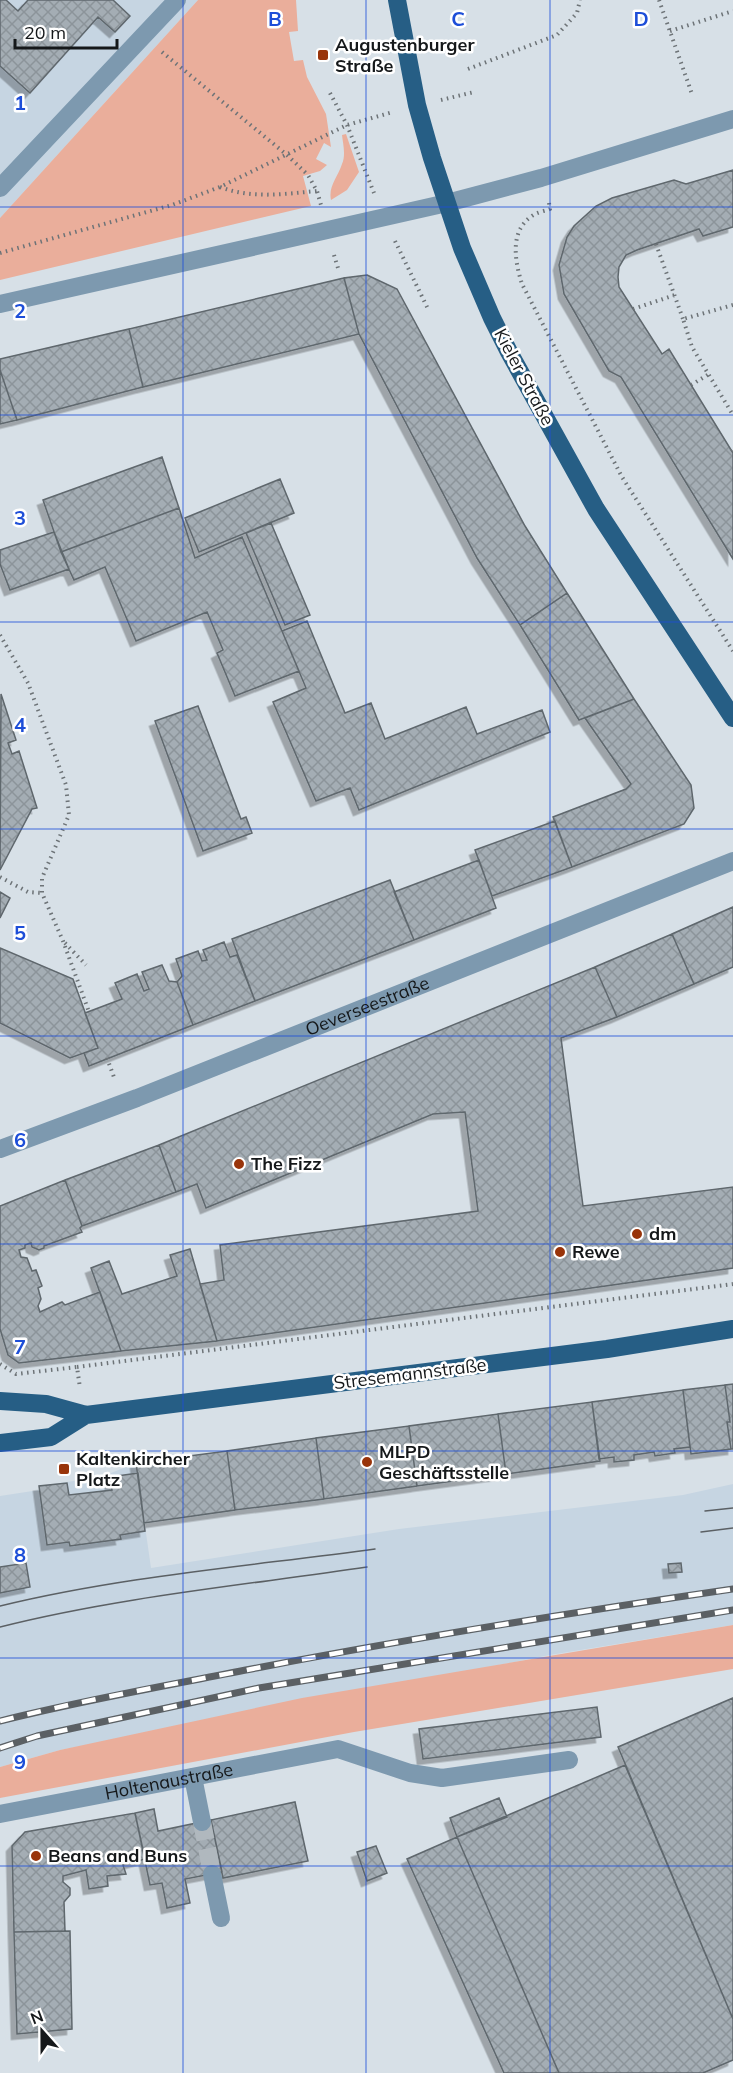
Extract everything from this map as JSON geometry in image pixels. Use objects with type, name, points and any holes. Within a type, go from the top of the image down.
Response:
[{"type":"main road","name":"Kieler Straße","points":[[397,0],[417,105],[447,203],[482,296],[508,352],[596,508],[733,718]]},
{"type":"main road","name":"Stresemannstraße","points":[[0,1401],[46,1404],[86,1415],[607,1349],[733,1329]]},
{"type":"main road","name":"Stresemannstraße","points":[[0,1443],[51,1437],[86,1415]]},
{"type":"street","points":[[0,188],[177,0]]},
{"type":"street","points":[[0,304],[447,203],[541,178],[733,119]]},
{"type":"street","name":"Oeverseestraße","points":[[0,1149],[137,1098],[733,861]]},
{"type":"street","name":"Holtenaustraße","points":[[0,1814],[338,1749],[410,1773],[442,1778],[569,1760]]},
{"type":"street","points":[[193,1777],[202,1822]]},
{"type":"street","points":[[212,1874],[222,1918]]},
{"type":"path","points":[[468,69],[557,35],[577,13],[580,0]]},
{"type":"path","points":[[659,0],[692,94]]},
{"type":"path","points":[[670,31],[733,11]]},
{"type":"path","points":[[143,36],[287,155],[308,174],[317,191],[261,196],[233,192],[220,187]]},
{"type":"path","points":[[0,253],[172,205],[220,187],[347,125],[474,92]]},
{"type":"path","points":[[330,93],[347,125],[363,168]]},
{"type":"path","points":[[550,208],[532,216],[521,228],[514,258],[522,284],[622,477],[733,651]]},
{"type":"path","points":[[656,244],[692,347],[733,415]]},
{"type":"path","points":[[402,259],[429,310]]},
{"type":"path","points":[[633,309],[675,295]]},
{"type":"path","points":[[683,320],[733,305]]},
{"type":"path","points":[[691,385],[709,374]]},
{"type":"path","points":[[0,635],[28,683],[66,785],[69,815],[42,878],[42,893],[63,941],[89,1012]]},
{"type":"path","points":[[0,877],[28,892],[42,893]]},
{"type":"path","points":[[63,941],[86,965]]},
{"type":"path","points":[[77,1367],[733,1284]]},
{"type":"shaded area","points":[[0,0],[198,0],[0,218]]},
{"type":"shaded area","points":[[198,0],[296,0],[298,31],[289,32],[294,61],[303,60],[307,77],[326,114],[331,147],[324,143],[316,159],[327,165],[320,171],[303,176],[311,206],[0,280],[0,218]]},
{"type":"shaded area","points":[[346,134],[359,172],[347,190],[331,200],[332,186],[344,157],[342,135]]},
{"type":"shaded area","points":[[136,1463],[151,1568],[399,1529],[683,1495],[733,1484],[733,1625],[550,1655],[60,1750],[0,1767],[0,1496],[39,1490],[39,1486],[101,1477]]},
{"type":"shaded area","points":[[733,1625],[733,1669],[354,1732],[0,1798],[0,1767],[60,1750],[302,1698]]},
{"type":"building","points":[[0,0],[6,0],[18,11],[28,0],[113,0],[130,16],[115,32],[98,17],[30,93],[0,66]]},
{"type":"building","points":[[733,170],[733,227],[703,236],[699,229],[637,250],[626,255],[619,267],[618,277],[619,287],[662,354],[669,349],[733,453],[733,559],[621,377],[609,371],[564,294],[559,265],[567,237],[574,226],[596,206],[612,198],[674,180],[686,184]]},
{"type":"building","points":[[367,275],[397,289],[525,526],[567,593],[520,625],[477,558],[359,334],[344,278]]},
{"type":"building","points":[[344,278],[359,334],[143,387],[129,329]]},
{"type":"building","points":[[129,329],[143,387],[17,420],[0,370],[0,359]]},
{"type":"building","points":[[0,370],[17,420],[0,424]]},
{"type":"building","points":[[162,457],[179,508],[61,552],[43,500]]},
{"type":"building","points":[[280,479],[294,513],[199,552],[185,518]]},
{"type":"building","points":[[179,508],[195,558],[242,537],[299,671],[235,696],[217,653],[223,650],[207,612],[136,641],[105,567],[74,580],[61,552]]},
{"type":"building","points":[[271,523],[310,615],[285,625],[246,533]]},
{"type":"building","points":[[54,532],[69,569],[10,590],[0,564],[0,550]]},
{"type":"building","points":[[567,593],[634,699],[579,720],[520,625]]},
{"type":"building","points":[[307,621],[345,713],[371,703],[385,739],[466,707],[477,734],[542,710],[550,732],[359,810],[350,788],[316,801],[273,702],[306,688],[282,631]]},
{"type":"building","points":[[1,694],[16,740],[8,743],[12,754],[19,751],[37,808],[32,809],[0,870]]},
{"type":"building","points":[[634,699],[691,785],[694,808],[684,824],[572,867],[553,817],[626,789],[631,784],[585,718]]},
{"type":"building","points":[[198,706],[241,819],[246,817],[252,833],[203,851],[155,721]]},
{"type":"building","points":[[555,821],[572,867],[492,896],[475,850]]},
{"type":"building","points":[[479,860],[496,908],[414,940],[394,892]]},
{"type":"building","points":[[390,880],[414,940],[255,1001],[232,939]]},
{"type":"building","points":[[0,892],[10,898],[0,918]]},
{"type":"building","points":[[733,907],[733,967],[694,984],[672,934]]},
{"type":"building","points":[[672,934],[694,984],[617,1017],[595,967]]},
{"type":"building","points":[[224,942],[230,957],[237,955],[255,1001],[193,1025],[177,982],[182,976],[176,959],[198,951],[202,961],[207,960],[203,950]]},
{"type":"building","points":[[0,948],[73,979],[98,1048],[70,1058],[0,1023]]},
{"type":"building","points":[[162,965],[169,981],[177,982],[193,1025],[89,1066],[84,1053],[98,1048],[85,1013],[122,999],[115,983],[137,974],[144,991],[149,989],[142,972]]},
{"type":"building","name":"The Fizz","points":[[595,967],[617,1017],[561,1038],[583,1206],[733,1187],[733,1268],[217,1341],[200,1284],[224,1280],[220,1245],[478,1211],[465,1112],[433,1114],[206,1208],[197,1184],[176,1192],[159,1145]]},
{"type":"building","points":[[159,1145],[176,1192],[82,1226],[65,1180]]},
{"type":"building","points":[[65,1180],[82,1226],[80,1228],[82,1232],[39,1250],[32,1247],[31,1243],[25,1245],[25,1248],[19,1250],[21,1257],[27,1258],[32,1271],[36,1270],[42,1286],[38,1288],[41,1299],[38,1306],[40,1312],[62,1302],[65,1305],[100,1292],[121,1351],[19,1363],[8,1355],[0,1329],[0,1206]]},
{"type":"building","points":[[190,1249],[217,1341],[121,1351],[91,1268],[109,1261],[122,1294],[177,1276],[170,1255]]},
{"type":"building","points":[[733,1384],[733,1449],[731,1449],[725,1385]]},
{"type":"building","points":[[725,1385],[731,1449],[691,1454],[683,1390]]},
{"type":"building","points":[[683,1390],[690,1447],[674,1449],[675,1453],[655,1456],[654,1452],[634,1455],[634,1460],[614,1462],[614,1457],[599,1459],[592,1402]]},
{"type":"building","points":[[592,1402],[600,1461],[506,1474],[498,1414]]},
{"type":"building","points":[[498,1414],[506,1474],[417,1486],[409,1426]]},
{"type":"building","name":"MLPD Geschäftsstelle","points":[[409,1426],[417,1486],[324,1499],[316,1438]]},
{"type":"building","points":[[316,1438],[324,1499],[235,1510],[227,1451]]},
{"type":"building","points":[[227,1451],[235,1510],[144,1523],[136,1463]]},
{"type":"building","points":[[138,1473],[145,1531],[120,1535],[121,1539],[70,1546],[69,1542],[47,1545],[39,1486],[67,1483],[69,1495],[112,1490],[110,1477]]},
{"type":"building","points":[[26,1563],[30,1587],[0,1593],[0,1567]]},
{"type":"building","points":[[681,1563],[682,1572],[669,1573],[668,1564]]},
{"type":"building","points":[[733,1698],[733,2019],[618,1747]]},
{"type":"building","points":[[597,1707],[601,1737],[423,1759],[419,1729]]},
{"type":"building","points":[[625,1765],[733,2019],[733,2060],[703,2073],[559,2073],[457,1837]]},
{"type":"building","points":[[499,1798],[507,1817],[457,1837],[450,1818]]},
{"type":"building","points":[[295,1802],[308,1861],[223,1878],[211,1820]]},
{"type":"building","points":[[154,1809],[158,1831],[211,1820],[222,1872],[185,1879],[190,1903],[167,1908],[162,1883],[150,1885],[135,1813]]},
{"type":"building","points":[[135,1813],[145,1859],[123,1865],[126,1874],[107,1876],[108,1886],[89,1889],[86,1870],[63,1876],[63,1882],[70,1888],[70,1895],[64,1902],[65,1931],[14,1932],[12,1846],[25,1832]]},
{"type":"building","points":[[457,1837],[559,2073],[504,2073],[407,1859]]},
{"type":"building","points":[[376,1846],[387,1873],[367,1881],[357,1852]]},
{"type":"building","points":[[70,1931],[72,2029],[17,2034],[14,1932]]},
{"type":"tunnel","points":[[202,1822],[212,1874]]},
{"type":"tram line","points":[[705,1511],[733,1508]]},
{"type":"tram line","points":[[701,1532],[733,1528]]},
{"type":"tram line","points":[[0,1606],[140,1579],[375,1549]]},
{"type":"tram line","points":[[0,1627],[183,1592],[367,1567]]},
{"type":"railway","points":[[0,1721],[131,1692],[380,1645],[733,1589]]},
{"type":"railway","points":[[0,1748],[37,1736],[259,1688],[733,1610]]},
{"type":"place","name":"Augustenburger Straße","points":[[323,55]]},
{"type":"place","name":"The Fizz","points":[[239,1164]]},
{"type":"place","name":"dm","points":[[637,1234]]},
{"type":"place","name":"Rewe","points":[[560,1252]]},
{"type":"place","name":"MLPD Geschäftsstelle","points":[[367,1462]]},
{"type":"place","name":"Kaltenkircher Platz","points":[[64,1469]]},
{"type":"place","name":"Beans and Buns","points":[[36,1856]]}]
